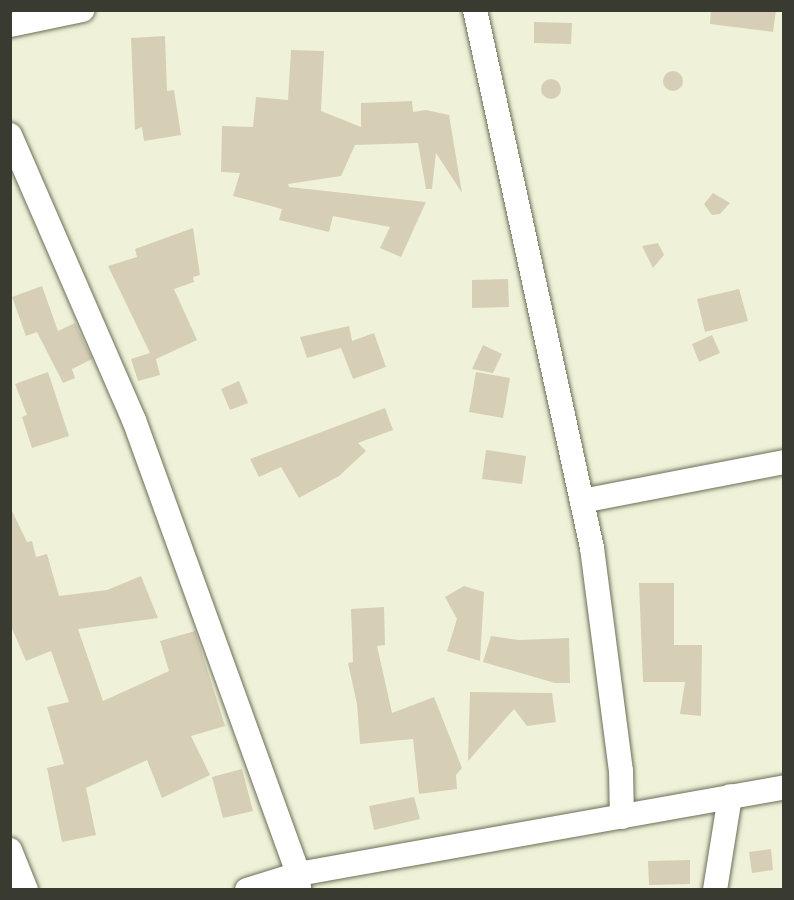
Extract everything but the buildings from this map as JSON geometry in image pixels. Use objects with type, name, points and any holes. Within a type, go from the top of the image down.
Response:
[{"type":"street","points":[[10,25],[82,10]]},
{"type":"street","points":[[475,10],[582,501],[621,771],[622,817]]},
{"type":"street","points":[[10,135],[134,420],[299,882]]},
{"type":"street","points":[[582,501],[783,462]]},
{"type":"street","points":[[247,890],[299,882],[730,795],[783,787]]},
{"type":"street","points":[[715,890],[730,795]]},
{"type":"street","points":[[10,850],[26,890]]}]
